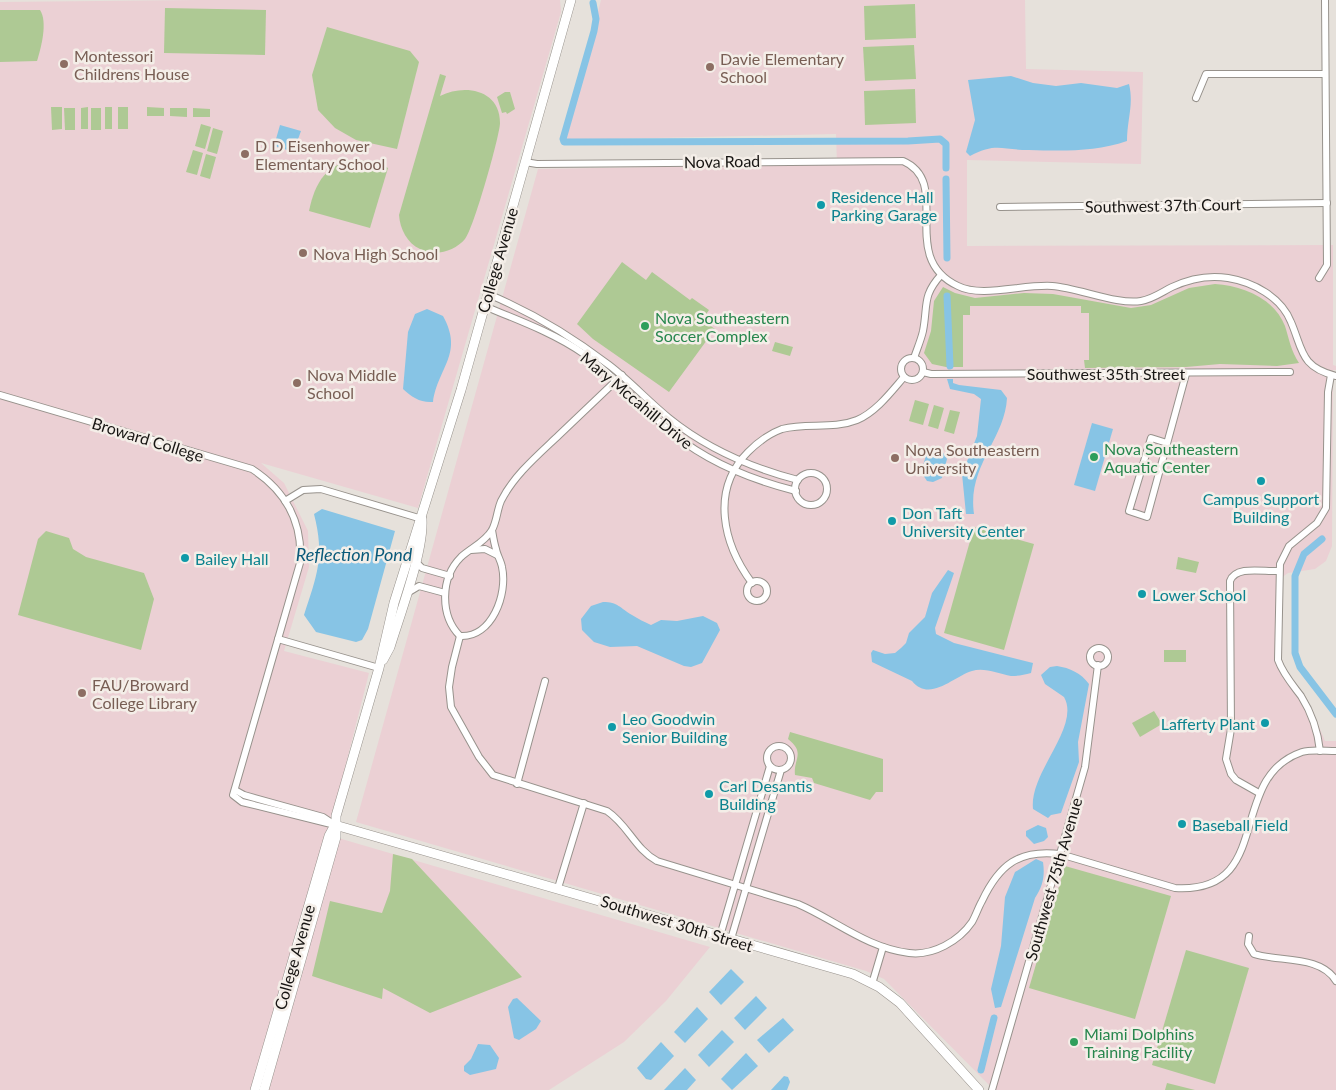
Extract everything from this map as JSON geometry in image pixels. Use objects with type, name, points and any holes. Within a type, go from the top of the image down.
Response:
[{"type":"street","name":"College Avenue","points":[[255,1090],[329,836],[335,825],[380,668],[394,603],[416,531],[422,519],[571,0]]},
{"type":"street","points":[[1319,278],[1327,265],[1324,74],[1325,0]]},
{"type":"street","points":[[1196,98],[1206,74],[1324,74]]},
{"type":"street","name":"Nova Road","points":[[525,162],[538,164],[898,160],[916,168],[923,178],[926,186],[928,252],[933,264],[942,275]]},
{"type":"street","name":"Southwest 37th Court","points":[[1000,207],[1327,202]]},
{"type":"street","points":[[914,358],[923,332],[926,297],[929,290],[942,275],[959,287],[968,290],[988,291],[1016,287],[1050,286],[1084,291],[1130,302],[1153,297],[1194,280],[1216,277],[1239,281],[1260,289],[1278,304],[1291,322],[1301,354],[1322,371],[1334,376],[1328,392],[1326,508],[1318,523],[1289,546],[1278,571],[1278,660],[1283,672],[1307,707],[1316,731],[1320,751]]},
{"type":"street","name":"Mary Mccahill Drive","points":[[488,294],[540,318],[620,377],[673,421],[706,443],[740,460],[798,480]]},
{"type":"street","name":"Mary Mccahill Drive","points":[[484,306],[535,327],[620,377],[674,434],[706,456],[734,470],[796,491]]},
{"type":"street","points":[[535,327],[540,318]]},
{"type":"street","points":[[914,358],[922,364],[923,372],[915,380],[904,377],[901,371],[902,364],[907,359],[914,358]]},
{"type":"street","name":"Southwest 35th Street","points":[[923,372],[932,374],[1290,372]]},
{"type":"street","points":[[1167,443],[1151,438],[1129,511],[1147,517],[1165,458],[1167,443],[1186,374]]},
{"type":"street","points":[[492,530],[502,566],[501,594],[493,617],[481,632],[470,637],[460,636],[451,627],[445,606],[445,593],[450,576],[458,561],[492,530],[501,502],[514,482],[538,455],[620,377]]},
{"type":"street","points":[[752,583],[732,550],[724,521],[724,499],[734,470],[740,460],[763,438],[783,429],[803,425],[836,426],[859,419],[879,404],[904,377]]},
{"type":"street","name":"Broward College","points":[[0,395],[252,470],[270,481],[285,500],[297,523],[301,552],[300,563],[234,792],[322,817],[335,825]]},
{"type":"street","points":[[806,474],[820,476],[826,483],[827,493],[822,501],[813,505],[804,503],[796,491],[798,480],[806,474]]},
{"type":"street","points":[[285,500],[303,490],[321,489],[422,519]]},
{"type":"street","name":"College Avenue","points":[[380,668],[390,647],[405,597],[423,532],[422,519]]},
{"type":"street","points":[[471,550],[484,549],[498,556]]},
{"type":"street","points":[[415,560],[422,568],[450,576]]},
{"type":"street","points":[[1258,793],[1236,780],[1231,774],[1226,759],[1231,726],[1230,581],[1233,575],[1239,572],[1278,571]]},
{"type":"street","points":[[405,597],[411,589],[419,586],[445,593]]},
{"type":"street","points":[[460,636],[451,674],[451,707],[479,757],[493,775],[517,784],[584,803],[614,816],[640,850],[657,861],[736,884],[815,911],[847,931],[883,947],[912,953],[941,948],[952,942],[971,923],[993,881],[1007,864],[1040,852],[1060,854],[1162,885],[1187,889],[1211,883],[1233,867],[1241,855],[1258,793],[1267,780],[1291,757],[1304,751],[1336,751]]},
{"type":"street","points":[[278,639],[380,668]]},
{"type":"street","name":"Southwest 75th Avenue","points":[[992,1090],[1086,767],[1098,665]]},
{"type":"street","points":[[517,784],[545,681]]},
{"type":"street","points":[[720,936],[770,766],[767,759],[769,752],[774,748],[782,747],[788,751],[791,759],[788,766],[781,770],[731,939]]},
{"type":"street","points":[[770,766],[781,770]]},
{"type":"street","points":[[558,888],[584,803]]},
{"type":"street","name":"College Avenue","points":[[264,1090],[336,837],[335,825]]},
{"type":"street","name":"Southwest 30th Street","points":[[335,825],[853,974],[900,1003],[979,1090]]},
{"type":"street","points":[[1249,936],[1248,944],[1254,954],[1318,965],[1329,972],[1336,981]]},
{"type":"street","points":[[872,984],[883,947]]},
{"type":"shaded area","points":[[560,0],[561,12],[418,508],[261,463],[284,483],[308,531],[309,567],[284,651],[369,673],[328,835],[710,947],[666,1001],[624,1042],[549,1090],[0,1090],[0,2]]},
{"type":"shaded area","name":"Nova Southeastern University","points":[[601,0],[1025,0],[1026,69],[1143,72],[1141,164],[967,160],[967,246],[1333,245],[1333,365],[1336,366],[1336,370],[1333,370],[1332,546],[1326,561],[1315,569],[1288,573],[1281,578],[1281,655],[1283,664],[1312,710],[1325,741],[1336,741],[1336,1090],[994,1090],[884,979],[866,971],[356,822],[538,169],[837,164],[836,134],[566,140]]},
{"type":"green space","points":[[915,4],[916,38],[865,40],[864,6]]},
{"type":"green space","points":[[165,8],[266,10],[265,55],[164,53]]},
{"type":"green space","points":[[0,10],[40,10],[44,28],[37,61],[0,62]]},
{"type":"green space","points":[[327,27],[410,51],[419,62],[397,149],[356,140],[335,128],[318,110],[312,75]]},
{"type":"green space","points":[[914,45],[916,79],[865,81],[863,47]]},
{"type":"green space","points":[[440,74],[446,76],[440,96],[460,90],[479,92],[487,96],[494,103],[500,123],[486,182],[469,232],[465,239],[456,247],[438,253],[420,249],[411,243],[403,230],[399,215]]},
{"type":"green space","points":[[915,89],[916,123],[865,125],[864,91]]},
{"type":"green space","points":[[505,92],[510,92],[515,109],[507,114],[506,112],[502,113],[497,97]]},
{"type":"green space","points":[[51,107],[62,107],[62,129],[52,130]]},
{"type":"green space","points":[[88,107],[88,129],[81,129],[81,108]]},
{"type":"green space","points":[[105,107],[112,107],[112,129],[105,129]]},
{"type":"green space","points":[[118,107],[128,107],[128,129],[118,129]]},
{"type":"green space","points":[[147,107],[164,108],[164,116],[147,116]]},
{"type":"green space","points":[[64,108],[75,108],[75,130],[65,130]]},
{"type":"green space","points":[[91,108],[101,108],[101,130],[91,130]]},
{"type":"green space","points":[[170,108],[187,108],[187,117],[170,116]]},
{"type":"green space","points":[[193,108],[210,109],[210,117],[193,117]]},
{"type":"green space","points":[[201,124],[211,127],[205,149],[195,146]]},
{"type":"green space","points":[[213,128],[223,131],[217,154],[207,151]]},
{"type":"green space","points":[[193,150],[203,153],[197,175],[186,172]]},
{"type":"green space","points":[[206,154],[216,157],[210,179],[200,176]]},
{"type":"green space","points":[[358,160],[379,163],[388,168],[370,228],[309,211],[315,191],[324,175],[338,165]]},
{"type":"green space","name":"Nova Southeastern Soccer Complex","points":[[622,262],[646,280],[652,272],[690,300],[692,298],[709,310],[702,320],[715,329],[669,392],[593,339],[577,324]]},
{"type":"green space","points":[[1215,284],[1236,287],[1247,291],[1256,295],[1273,308],[1285,326],[1292,349],[1299,363],[1277,366],[1220,364],[1186,367],[1085,368],[1084,360],[1089,360],[1089,313],[1081,313],[1081,306],[970,306],[970,315],[963,315],[963,367],[946,367],[932,364],[924,353],[931,331],[934,301],[943,287],[955,293],[975,298],[1024,293],[1053,294],[1131,308],[1151,305],[1189,288]]},
{"type":"green space","points":[[775,342],[793,347],[790,356],[772,351]]},
{"type":"green space","points":[[915,400],[929,404],[923,425],[909,421]]},
{"type":"green space","points":[[934,405],[944,408],[938,429],[928,426]]},
{"type":"green space","points":[[950,410],[960,412],[954,434],[944,431]]},
{"type":"green space","points":[[974,527],[1034,544],[1004,650],[944,633]]},
{"type":"green space","points":[[46,531],[69,538],[73,549],[86,557],[144,573],[154,599],[141,650],[18,615],[38,539]]},
{"type":"green space","points":[[1178,557],[1199,562],[1196,573],[1176,569]]},
{"type":"green space","points":[[1164,650],[1186,650],[1186,662],[1164,662]]},
{"type":"green space","points":[[1154,711],[1162,724],[1140,737],[1132,723]]},
{"type":"green space","points":[[790,732],[883,759],[883,792],[876,792],[870,800],[814,783],[812,778],[795,775],[798,752],[788,739]]},
{"type":"green space","points":[[393,854],[412,859],[522,977],[430,1013],[383,988],[382,999],[312,976],[330,901],[382,913],[390,891]]},
{"type":"green space","points":[[1065,866],[1171,896],[1135,1019],[1029,988]]},
{"type":"green space","points":[[1186,950],[1249,968],[1215,1084],[1152,1065]]},
{"type":"green space","points":[[1167,1083],[1195,1090],[1165,1090]]},
{"type":"water","points":[[1011,76],[1033,83],[1056,86],[1081,83],[1117,88],[1129,84],[1131,105],[1127,141],[1115,145],[1079,150],[993,148],[970,156],[966,152],[975,120],[968,80]]},
{"type":"water","points":[[280,125],[301,131],[297,142],[308,145],[306,152],[295,149],[294,152],[274,146]]},
{"type":"water","points":[[427,309],[443,316],[449,329],[451,341],[448,360],[433,402],[424,402],[417,399],[403,389],[408,332],[415,314]]},
{"type":"water","points":[[947,379],[953,379],[953,383],[959,385],[1001,390],[1007,398],[1005,413],[1000,427],[976,481],[973,497],[974,514],[966,514],[962,474],[977,436],[981,399],[974,394],[950,389]]},
{"type":"water","name":"Nova Southeastern Aquatic Center","points":[[1092,423],[1113,429],[1095,491],[1074,485]]},
{"type":"water","points":[[936,447],[941,449],[947,459],[942,478],[933,482],[927,481],[921,472],[928,449]]},
{"type":"water","name":"Reflection Pond","points":[[322,509],[395,531],[368,629],[362,640],[356,642],[316,632],[304,615],[318,566],[319,542],[314,514]]},
{"type":"water","points":[[948,570],[954,573],[935,628],[936,634],[954,643],[1033,663],[1031,673],[1011,676],[986,670],[977,670],[934,689],[926,689],[872,662],[871,653],[873,650],[885,654],[895,653],[906,643],[909,633],[925,617],[932,593]]},
{"type":"water","points":[[603,602],[616,604],[651,625],[661,620],[677,621],[703,616],[717,623],[720,630],[702,663],[691,667],[684,666],[637,646],[610,647],[594,642],[582,630],[581,619],[591,606]]},
{"type":"water","points":[[1057,666],[1075,672],[1089,684],[1078,742],[1079,762],[1061,813],[1051,815],[1048,818],[1033,809],[1034,795],[1039,780],[1066,722],[1067,709],[1064,697],[1045,684],[1041,675],[1050,667]]},
{"type":"water","points":[[1038,825],[1046,828],[1048,837],[1044,841],[1034,844],[1026,836],[1026,831]]},
{"type":"water","points":[[1036,859],[1043,862],[1042,885],[1035,898],[1001,1007],[995,1008],[991,989],[1001,946],[1005,897],[1015,872]]},
{"type":"water","points":[[731,969],[744,982],[721,1005],[709,992]]},
{"type":"water","points":[[756,996],[767,1008],[745,1030],[734,1018]]},
{"type":"water","points":[[517,998],[541,1021],[536,1029],[519,1040],[514,1038],[508,1007],[513,999]]},
{"type":"water","points":[[697,1007],[708,1019],[685,1043],[674,1032]]},
{"type":"water","points":[[783,1018],[794,1030],[769,1053],[757,1040]]},
{"type":"water","points":[[722,1030],[734,1042],[709,1067],[698,1055]]},
{"type":"water","points":[[661,1042],[674,1056],[651,1080],[646,1079],[637,1068]]},
{"type":"water","points":[[478,1044],[490,1045],[499,1058],[496,1069],[470,1075],[464,1071],[464,1066],[471,1059]]},
{"type":"water","points":[[746,1053],[758,1066],[732,1090],[721,1079]]},
{"type":"water","points":[[685,1068],[696,1080],[687,1090],[664,1090]]},
{"type":"water","points":[[784,1076],[788,1077],[790,1082],[787,1090],[771,1090]]},
{"type":"waterway","points":[[593,3],[596,19],[594,31],[563,139],[564,142],[908,141],[940,139],[946,144],[946,168]]},
{"type":"waterway","points":[[946,179],[947,258]]},
{"type":"waterway","points":[[947,296],[950,366]]},
{"type":"waterway","points":[[1322,539],[1304,554],[1295,576],[1295,653],[1300,667],[1336,714]]},
{"type":"waterway","points":[[981,1070],[994,1018]]},
{"type":"place","name":"Montessori Childrens House","points":[[64,64]]},
{"type":"place","name":"Davie Elementary School","points":[[710,67]]},
{"type":"place","name":"D D Eisenhower Elementary School","points":[[245,154]]},
{"type":"place","name":"Residence Hall Parking Garage","points":[[821,205]]},
{"type":"place","name":"Nova High School","points":[[303,253]]},
{"type":"place","name":"Nova Southeastern Soccer Complex","points":[[645,326]]},
{"type":"place","name":"Nova Middle School","points":[[297,383]]},
{"type":"place","name":"Nova Southeastern Aquatic Center","points":[[1094,457]]},
{"type":"place","name":"Nova Southeastern University","points":[[895,458]]},
{"type":"place","name":"Campus Support Building","points":[[1261,481]]},
{"type":"place","name":"Don Taft University Center","points":[[892,521]]},
{"type":"place","name":"Bailey Hall","points":[[185,558]]},
{"type":"place","name":"Lower School","points":[[1142,594]]},
{"type":"place","name":"FAU/Broward College Library","points":[[82,693]]},
{"type":"place","name":"Lafferty Plant","points":[[1265,723]]},
{"type":"place","name":"Leo Goodwin Senior Building","points":[[612,727]]},
{"type":"place","name":"Carl Desantis Building","points":[[709,794]]},
{"type":"place","name":"Baseball Field","points":[[1182,824]]},
{"type":"place","name":"Miami Dolphins Training Facility","points":[[1074,1042]]}]
